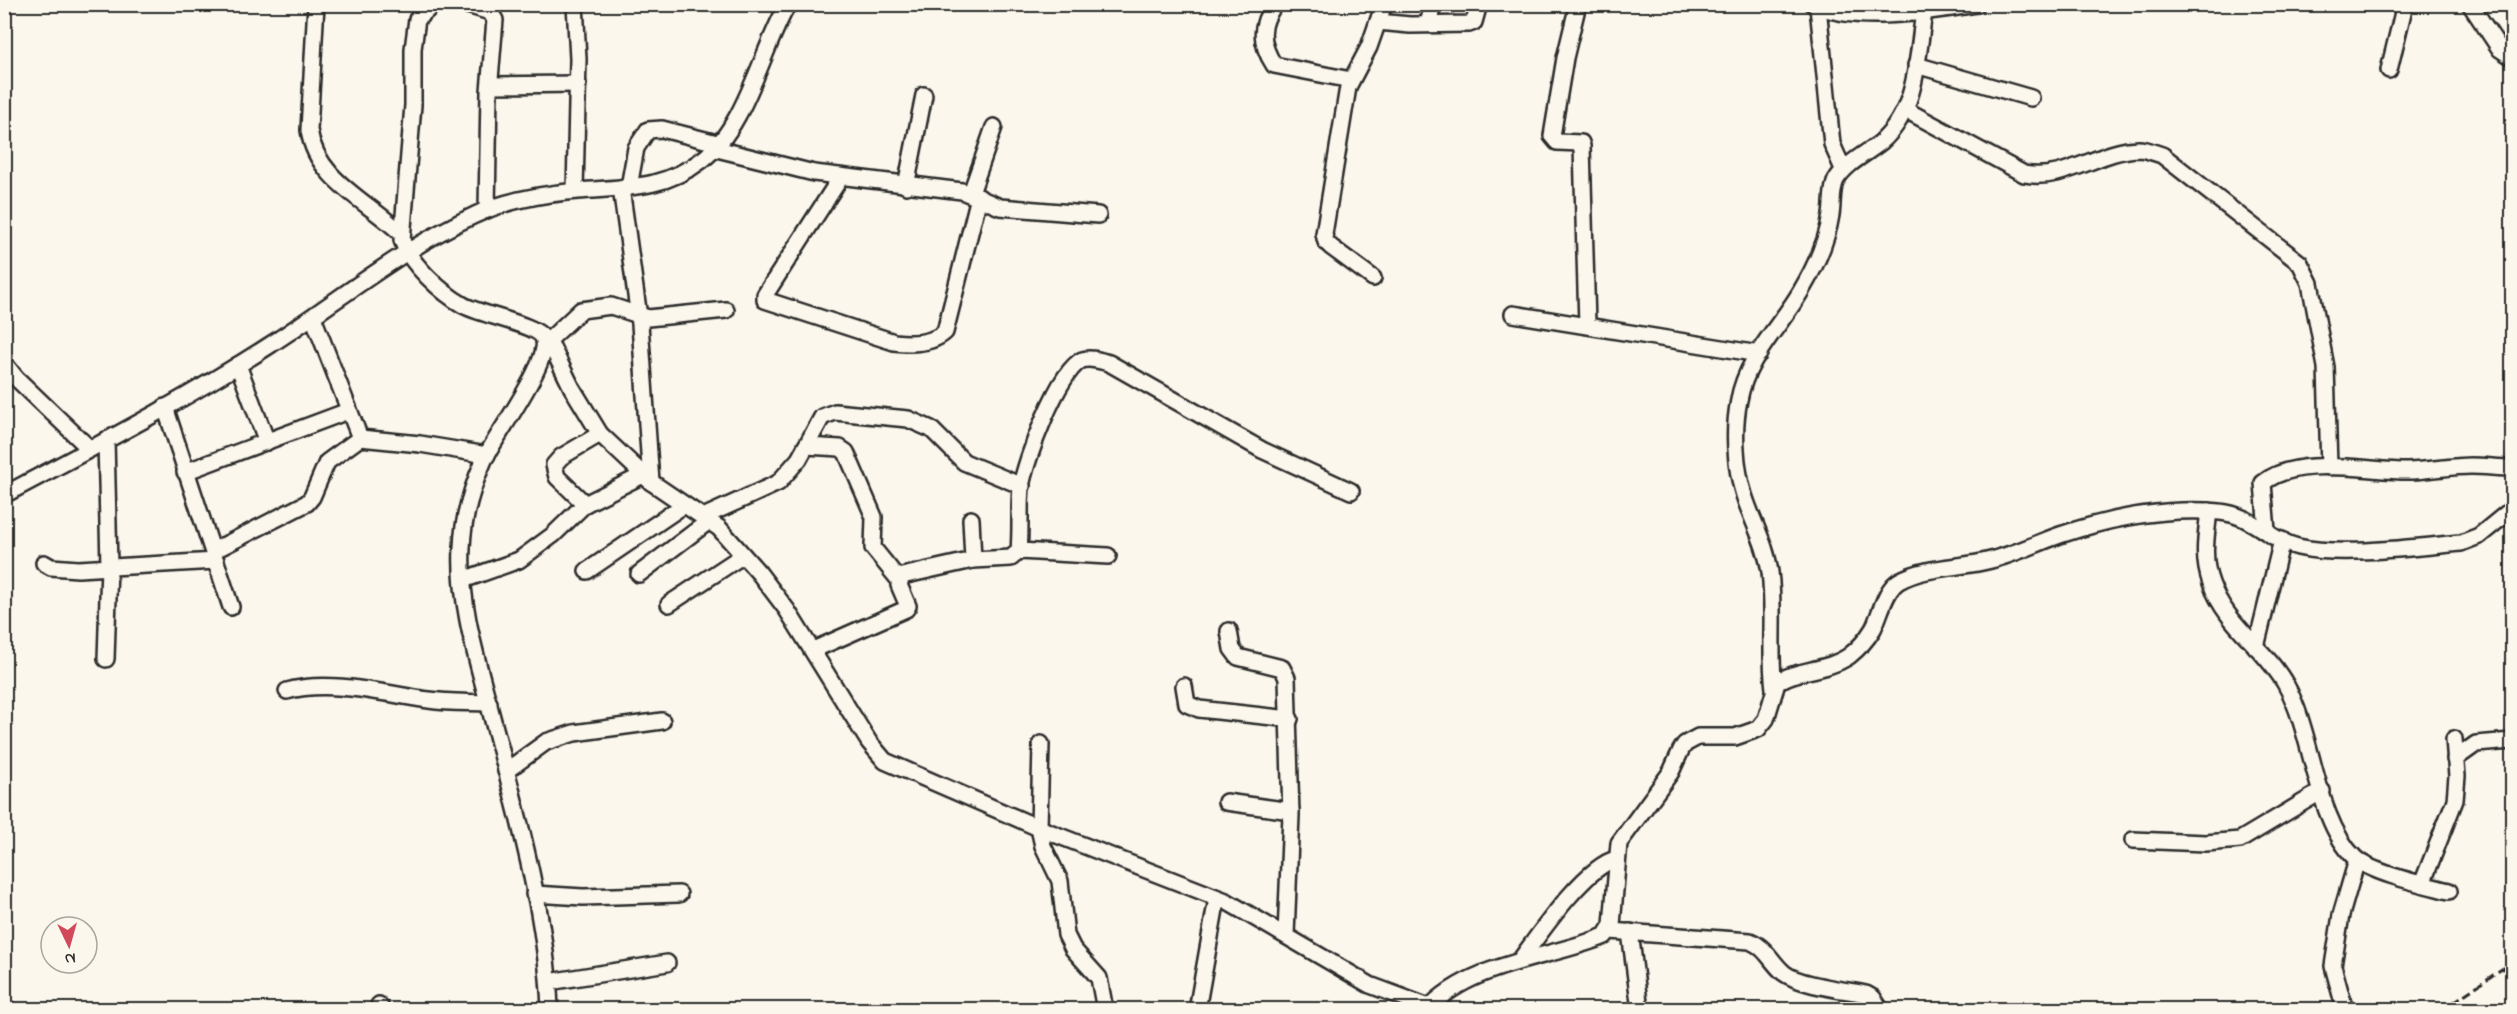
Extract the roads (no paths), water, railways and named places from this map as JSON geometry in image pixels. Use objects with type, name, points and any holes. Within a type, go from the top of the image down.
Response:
[{"type":"street","points":[[316,4],[309,130],[311,148],[324,170],[402,234]]},
{"type":"street","points":[[434,4],[417,19],[411,152],[402,234],[408,252],[439,289],[464,306],[489,317],[530,326],[540,331],[546,341],[552,345],[572,388],[600,434],[647,478],[719,528],[788,610],[869,742],[885,761],[1039,828],[1217,897],[1370,985],[1428,1008],[1471,981],[1521,959],[1597,939],[1610,931],[1750,941],[1768,952],[1785,973],[1797,979],[1866,994],[1873,998],[1881,1010]]},
{"type":"street","points":[[464,4],[494,15],[487,210]]},
{"type":"street","points":[[574,191],[578,84],[575,4]]},
{"type":"street","points":[[4,495],[238,365],[408,252],[487,210],[529,198],[574,191],[625,188],[674,179],[705,158],[732,124],[755,82],[771,36],[788,4]]},
{"type":"street","points":[[1275,4],[1263,22],[1263,32],[1274,65],[1351,80]]},
{"type":"street","points":[[1373,278],[1331,247],[1326,242],[1324,234],[1351,80],[1369,46],[1384,4]]},
{"type":"street","points":[[1428,24],[1433,4]]},
{"type":"street","points":[[1378,22],[1428,24],[1474,22],[1479,4]]},
{"type":"street","points":[[1578,4],[1565,58],[1552,136],[1557,142],[1575,141],[1581,143],[1582,146],[1587,325]]},
{"type":"street","points":[[1843,169],[1832,144],[1816,6],[1855,13],[1898,9],[1924,12],[1977,4]]},
{"type":"street","points":[[2390,70],[2405,4]]},
{"type":"street","points":[[2470,4],[2500,49],[2512,57]]},
{"type":"street","points":[[1610,931],[1616,859],[1622,835],[1671,772],[1685,744],[1698,737],[1735,737],[1758,729],[1766,719],[1774,689],[1772,670],[1774,616],[1766,550],[1740,479],[1736,421],[1745,376],[1812,271],[1831,216],[1835,182],[1843,169],[1881,141],[1898,124],[1906,110],[1924,12]]},
{"type":"street","points":[[1916,65],[2031,98]]},
{"type":"street","points":[[490,85],[578,84]]},
{"type":"street","points":[[906,186],[924,95]]},
{"type":"street","points":[[1906,110],[2024,174],[2039,177],[2058,174],[2123,151],[2141,149],[2162,155],[2300,263],[2310,283],[2326,367],[2329,467]]},
{"type":"street","points":[[841,177],[765,295],[765,300],[894,342],[915,343],[940,336],[945,332],[975,195],[994,127]]},
{"type":"street","points":[[647,478],[639,315],[625,188],[636,148],[648,130],[662,129],[814,173],[975,195],[1009,208],[1098,214]]},
{"type":"street","points":[[550,1010],[549,982],[534,894],[466,607],[462,548],[471,494],[487,455],[535,373],[546,341],[581,310],[611,306],[648,318],[726,310]]},
{"type":"street","points":[[1513,314],[1759,354]]},
{"type":"street","points":[[313,317],[360,438]]},
{"type":"street","points":[[1019,551],[1022,486],[1030,448],[1045,415],[1070,372],[1081,360],[1092,359],[1109,363],[1262,450],[1350,491]]},
{"type":"street","points":[[4,363],[16,378],[90,449]]},
{"type":"street","points":[[238,365],[267,442]]},
{"type":"street","points":[[165,407],[231,607]]},
{"type":"street","points":[[185,472],[348,411]]},
{"type":"street","points":[[639,574],[706,519],[778,483],[806,446],[822,417],[834,412],[908,419],[931,429],[964,462],[1022,486]]},
{"type":"street","points":[[585,504],[557,477],[554,465],[561,457],[600,434]]},
{"type":"street","points":[[44,563],[51,567],[67,568],[214,556],[307,503],[312,498],[327,462],[360,438],[420,444],[487,455]]},
{"type":"street","points":[[106,440],[109,566],[106,659]]},
{"type":"street","points":[[806,446],[840,448],[846,452],[874,517],[873,548],[899,580],[908,606],[906,609],[813,650]]},
{"type":"street","points":[[2267,531],[2263,483],[2269,478],[2296,470],[2329,467],[2401,471],[2471,466],[2512,468]]},
{"type":"street","points":[[463,579],[519,560],[553,535],[585,504],[647,478]]},
{"type":"street","points":[[587,571],[684,505]]},
{"type":"street","points":[[1774,689],[1783,678],[1817,671],[1848,656],[1869,636],[1889,594],[1899,581],[1926,572],[1992,560],[2070,532],[2126,516],[2209,512],[2243,518],[2295,547],[2320,550],[2461,543],[2479,536],[2512,509]]},
{"type":"street","points":[[2209,512],[2204,556],[2211,586],[2224,608],[2286,686],[2337,834],[2357,860],[2422,884],[2449,891]]},
{"type":"street","points":[[971,519],[973,560]]},
{"type":"street","points":[[2256,646],[2282,540]]},
{"type":"street","points":[[899,580],[910,572],[973,560],[1011,558],[1019,551],[1108,556]]},
{"type":"street","points":[[669,604],[742,556]]},
{"type":"street","points":[[1229,631],[1232,649],[1238,657],[1282,668],[1287,678],[1291,811],[1286,935]]},
{"type":"street","points":[[287,691],[304,686],[409,695],[429,700],[489,703]]},
{"type":"street","points":[[1184,686],[1187,704],[1199,710],[1290,719]]},
{"type":"street","points":[[506,771],[546,742],[565,736],[662,721]]},
{"type":"street","points":[[2422,884],[2455,800],[2454,739]]},
{"type":"street","points":[[2456,759],[2476,744],[2512,741]]},
{"type":"street","points":[[1041,744],[1039,828],[1043,846],[1060,880],[1064,924],[1069,943],[1099,978],[1105,1010]]},
{"type":"street","points":[[2133,840],[2225,843],[2240,840],[2322,791]]},
{"type":"street","points":[[1226,802],[1291,811]]},
{"type":"street","points":[[1521,959],[1564,902],[1598,869],[1616,859]]},
{"type":"street","points":[[2344,1010],[2333,966],[2340,915],[2357,860]]},
{"type":"street","points":[[534,894],[584,897],[679,894]]},
{"type":"street","points":[[1197,1010],[1217,897]]},
{"type":"street","points":[[1630,932],[1640,1010]]},
{"type":"street","points":[[549,982],[667,963]]},
{"type":"street","points":[[4,1005],[9,1010]]},
{"type":"railway","points":[[2442,1010],[2512,962]]}]
